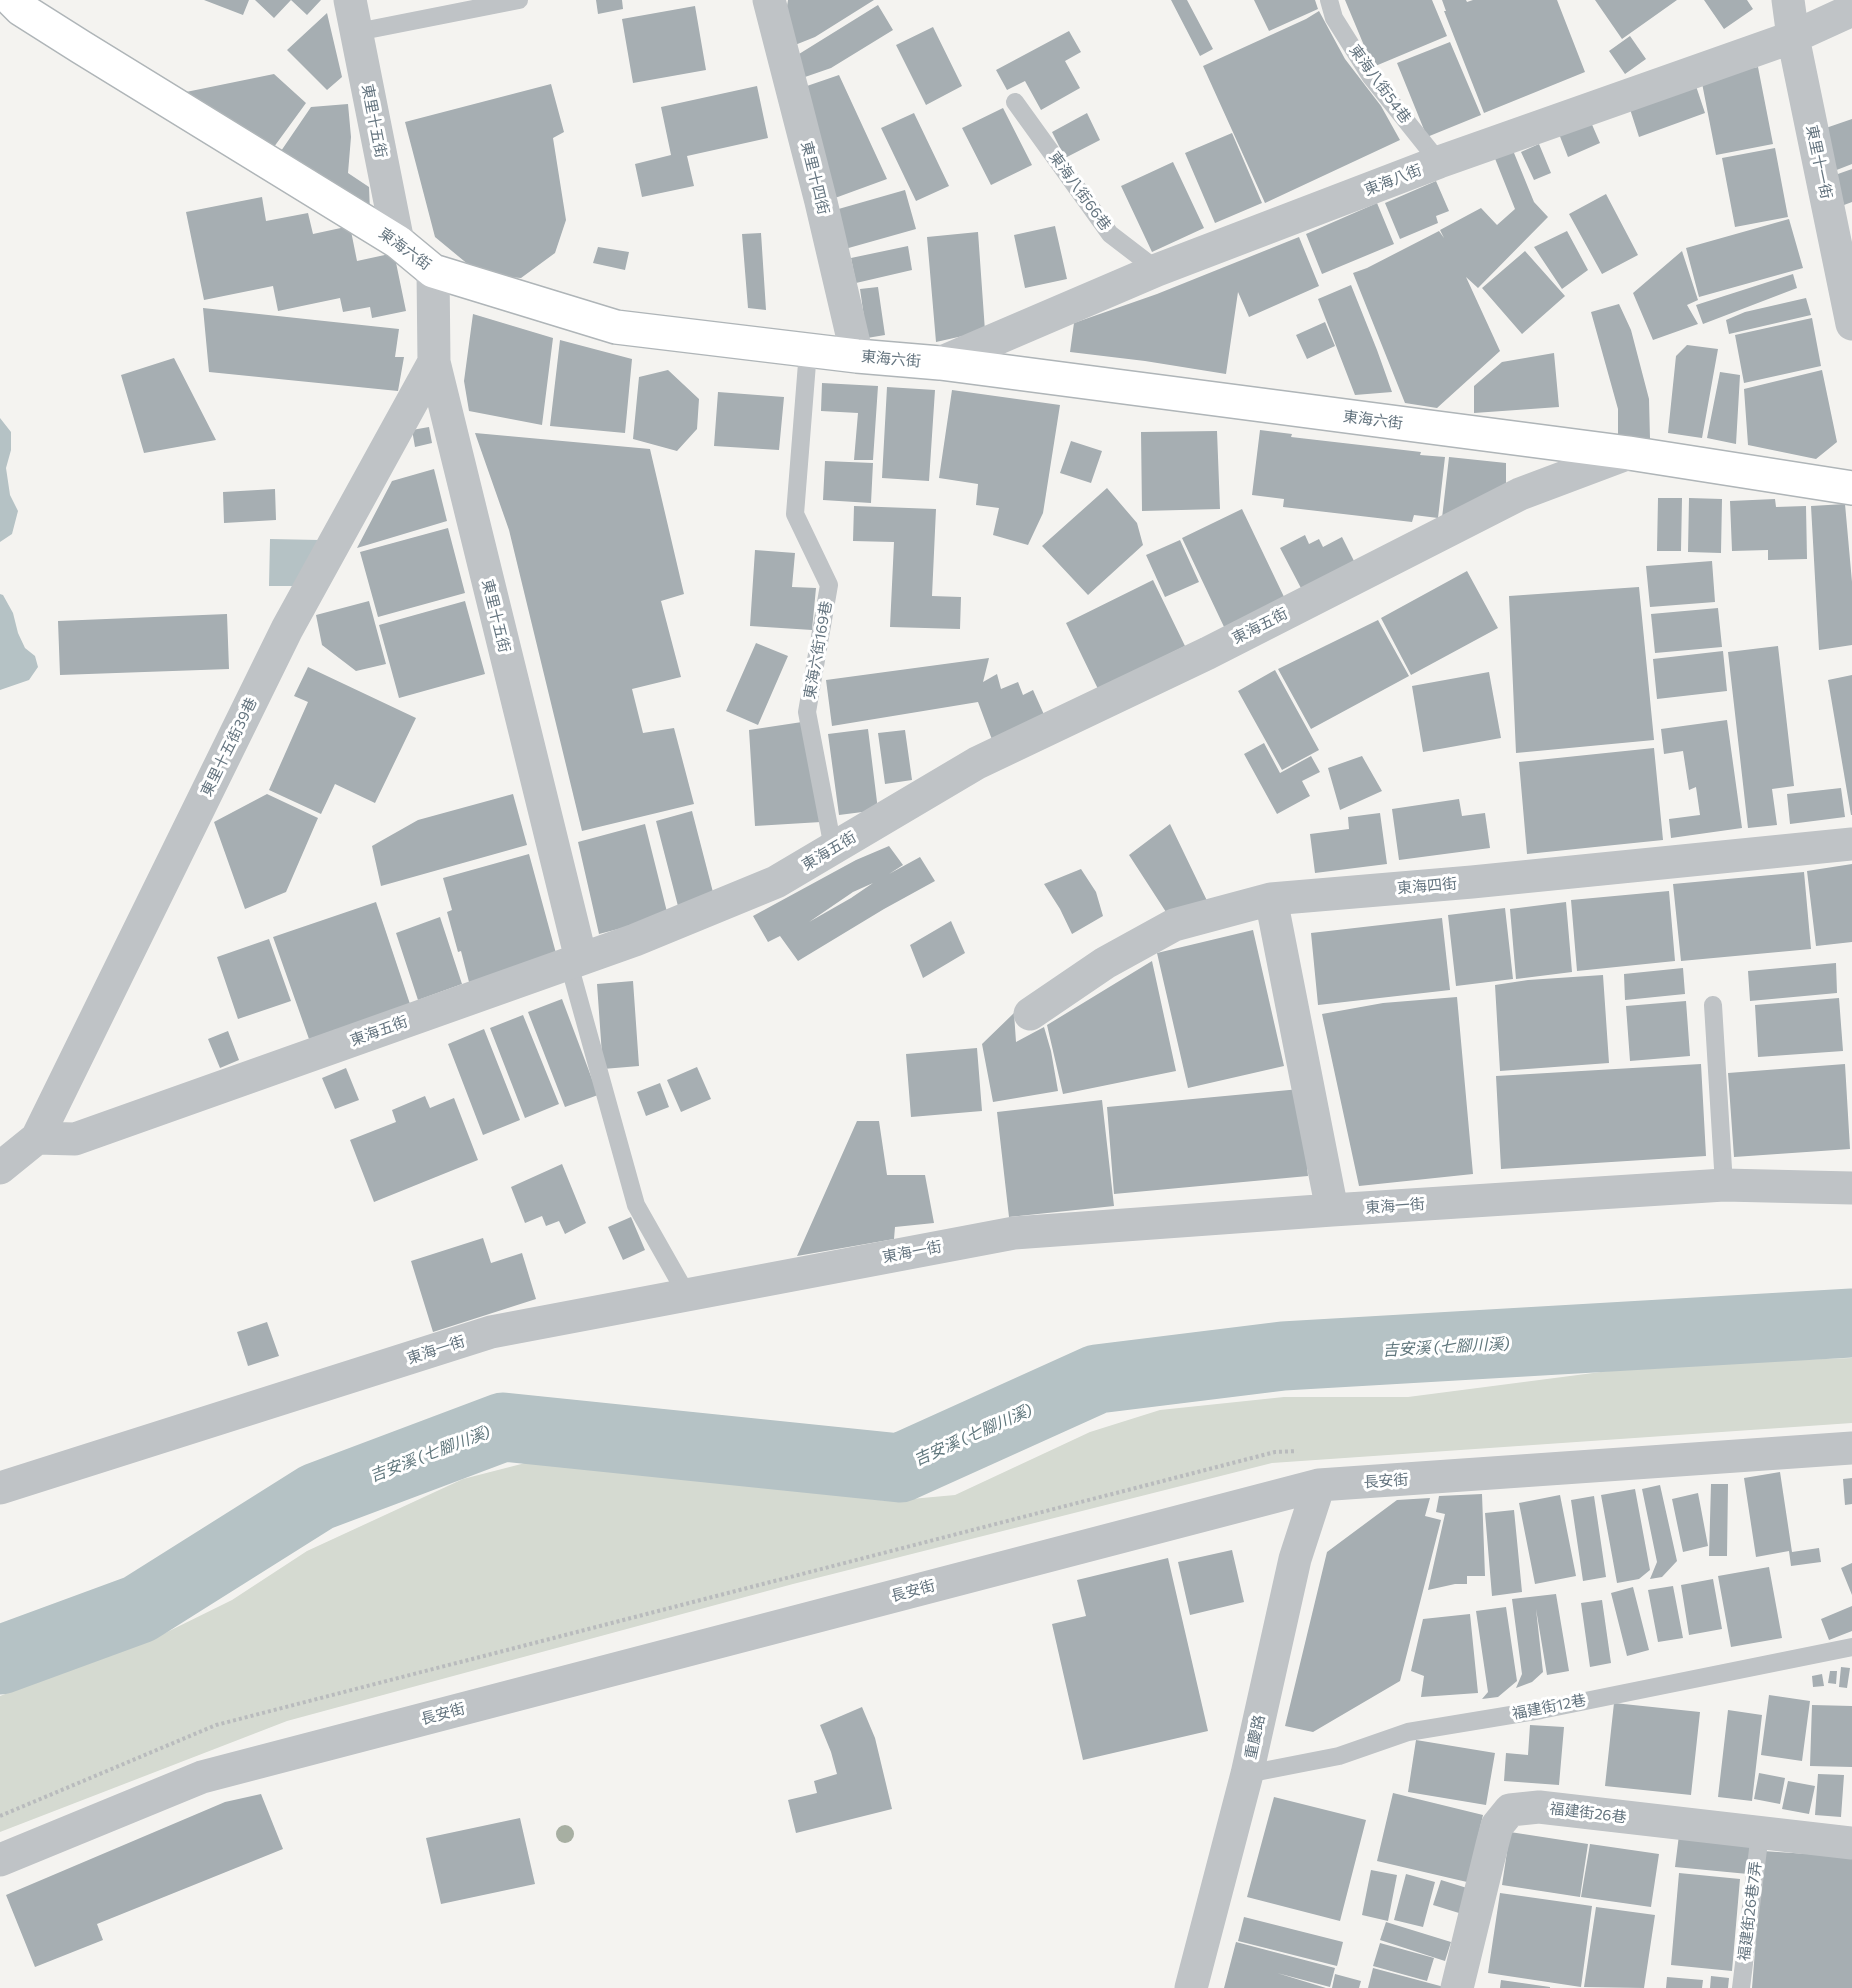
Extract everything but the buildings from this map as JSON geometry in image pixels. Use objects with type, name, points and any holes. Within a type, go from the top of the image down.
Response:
[{"type":"street","name":"東海六街","points":[[12,0],[21,9],[81,47],[398,242],[433,271],[616,327],[808,351],[940,363],[1629,453],[1852,488]]},
{"type":"street","name":"東里十五街","points":[[350,0],[398,242]]},
{"type":"street","name":"東里十四街","points":[[769,0],[821,202],[857,356]]},
{"type":"street","name":"東里十一街","points":[[1788,0],[1793,37],[1852,324]]},
{"type":"street","name":"東海八街","points":[[940,363],[1156,270],[1439,162],[1793,37],[1852,10]]},
{"type":"street","name":"東里十五街","points":[[433,271],[434,362],[575,961]]},
{"type":"street","name":"東里十五街39巷","points":[[37,1138],[287,629],[434,362]]},
{"type":"street","name":"東海五街","points":[[37,1138],[75,1139],[635,940],[776,882],[977,763],[1208,653],[1520,494],[1629,453]]},
{"type":"street","name":"東海四街","points":[[1030,1014],[1105,963],[1174,925],[1271,899],[1472,882],[1852,844]]},
{"type":"street","points":[[1271,899],[1332,1210]]},
{"type":"street","points":[[4,1161],[37,1138]]},
{"type":"street","name":"東海一街","points":[[0,1488],[491,1332],[1014,1233],[1724,1185],[1852,1188]]},
{"type":"street","name":"長安街","points":[[0,1860],[202,1777],[1319,1485],[1852,1448]]},
{"type":"street","name":"重慶路","points":[[1191,1988],[1247,1774],[1295,1559],[1319,1485]]},
{"type":"street","name":"福建街26巷","points":[[1457,1988],[1497,1826],[1510,1809],[1539,1807],[1852,1843]]},
{"type":"lane","points":[[357,32],[519,0]]},
{"type":"lane","name":"東海八街54巷","points":[[1329,0],[1334,18],[1371,77],[1439,162]]},
{"type":"lane","name":"東海八街66巷","points":[[1015,102],[1110,234],[1156,270]]},
{"type":"lane","name":"東海六街169巷","points":[[808,351],[795,514],[829,585],[807,712],[833,848]]},
{"type":"lane","points":[[575,961],[636,1205],[687,1295]]},
{"type":"lane","points":[[1713,1005],[1724,1185]]},
{"type":"lane","name":"福建街12巷","points":[[1247,1774],[1339,1756],[1408,1732],[1541,1710],[1852,1647]]},
{"type":"lane","name":"福建街26巷7弄","points":[[1741,1988],[1760,1833]]},
{"type":"shaded area","points":[[0,418],[11,432],[11,450],[6,468],[10,495],[18,511],[12,534],[0,542]]},
{"type":"shaded area","points":[[270,539],[320,540],[299,586],[269,586]]},
{"type":"shaded area","points":[[0,594],[3,595],[13,613],[25,648],[35,656],[38,667],[29,680],[0,690]]},
{"type":"shaded area","points":[[1852,1358],[1852,1423],[1272,1463],[793,1584],[287,1721],[0,1832],[0,1696],[159,1636],[232,1600],[307,1551],[463,1479],[533,1461],[889,1501],[955,1495],[1090,1432],[1160,1410],[1284,1397],[1408,1397],[1655,1365]]},
{"type":"waterway","name":"吉安溪 (七腳川溪)","points":[[0,1660],[139,1609],[317,1497],[503,1427],[900,1468],[1097,1379],[1283,1356],[1852,1323]]}]
